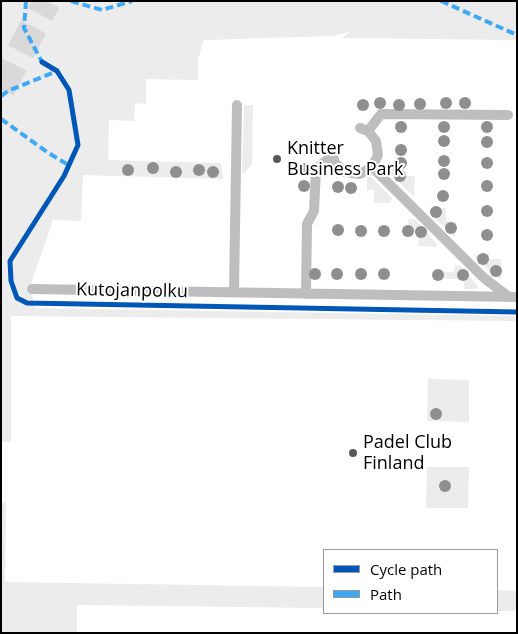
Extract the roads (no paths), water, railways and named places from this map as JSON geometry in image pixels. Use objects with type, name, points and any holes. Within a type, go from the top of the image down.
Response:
[{"type":"lane","points":[[234,292],[237,105]]},
{"type":"lane","points":[[306,294],[308,224],[314,211],[316,169],[332,154],[339,168],[345,172],[360,174],[372,167],[378,155],[378,148],[373,136],[364,130],[381,114],[508,115]]},
{"type":"lane","points":[[372,167],[484,278],[513,297]]},
{"type":"lane","points":[[32,289],[513,297]]},
{"type":"tunnel","points":[[1,89],[47,1]]},
{"type":"place","name":"Knitter Business Park","points":[[277,159]]},
{"type":"place","name":"Padel Club Finland","points":[[353,453]]}]
